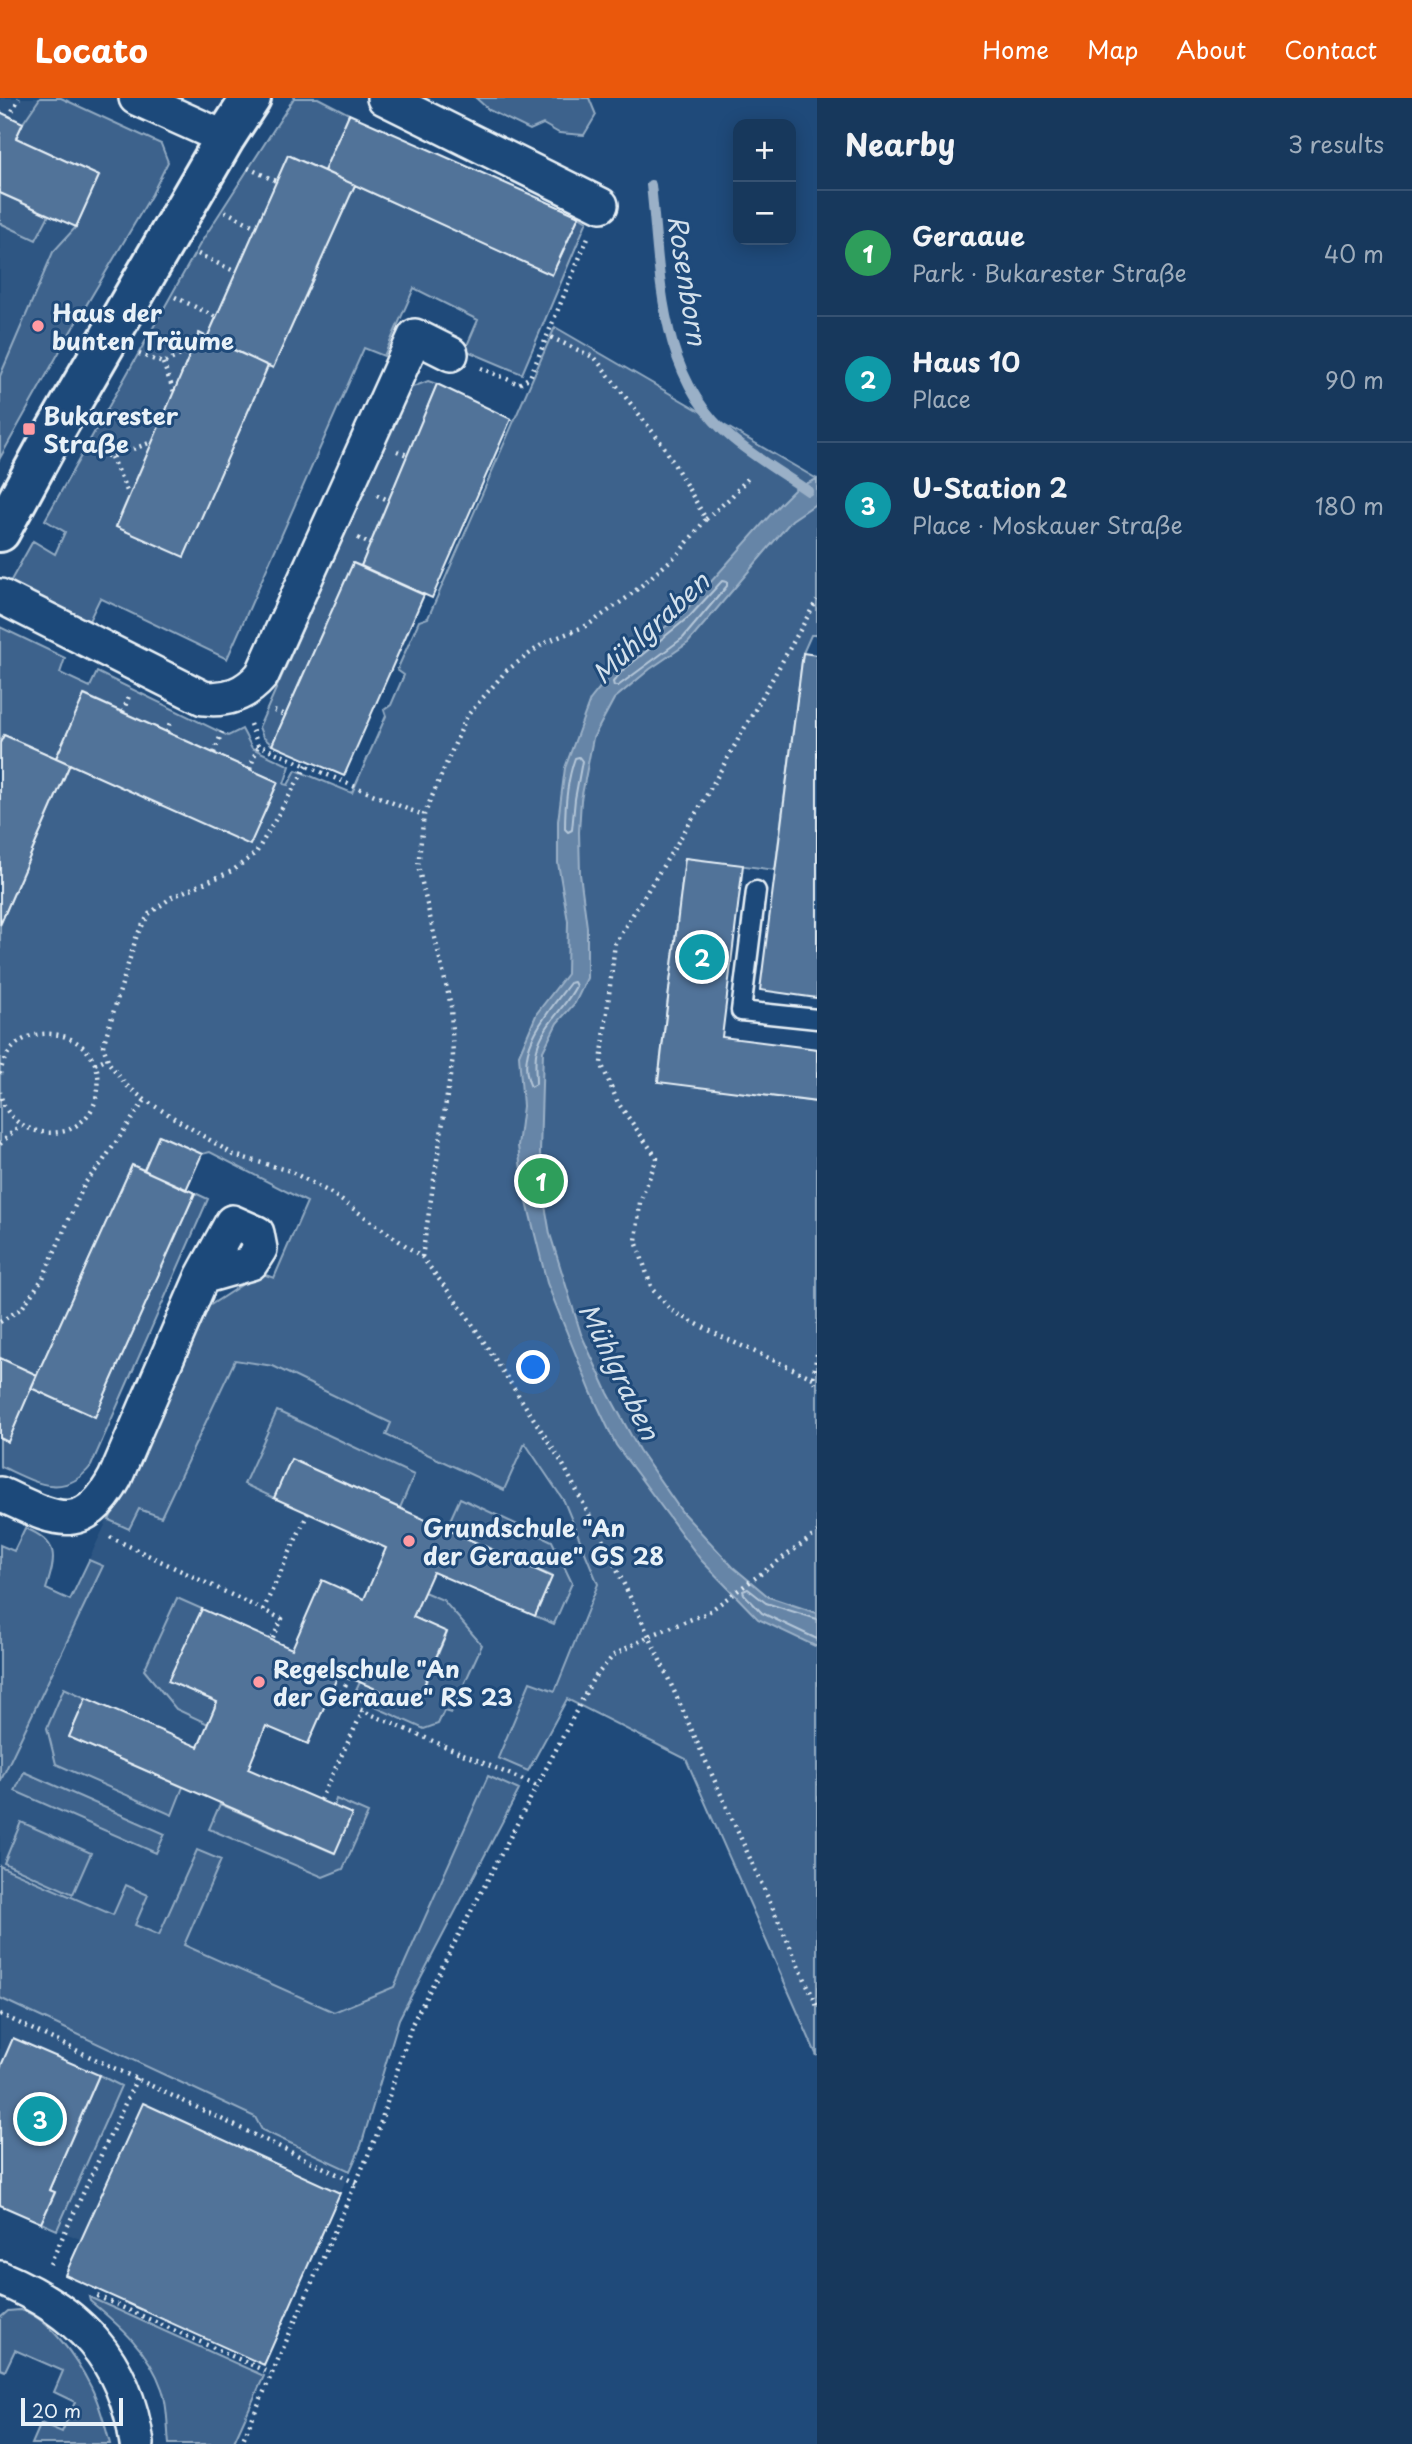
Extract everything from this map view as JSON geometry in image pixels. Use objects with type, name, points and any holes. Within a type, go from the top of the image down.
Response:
[{"type":"street","points":[[136,98],[233,152]]},
{"type":"street","points":[[0,532],[51,439],[233,152],[251,98]]},
{"type":"street","points":[[384,98],[601,205]]},
{"type":"street","points":[[0,596],[203,698],[242,708],[252,687],[262,675],[415,336],[451,354]]},
{"type":"street","points":[[0,1494],[59,1518],[74,1518],[98,1504],[116,1478],[202,1276]]},
{"type":"street","points":[[0,2278],[53,2304],[82,2327],[117,2375],[128,2400],[137,2444]]},
{"type":"lane","points":[[756,891],[741,1011],[817,1019]]},
{"type":"path","points":[[9,117],[19,98]]},
{"type":"path","points":[[233,152],[276,181]]},
{"type":"path","points":[[215,205],[256,227]]},
{"type":"path","points":[[451,354],[519,384],[530,377],[601,205]]},
{"type":"path","points":[[188,250],[236,272]]},
{"type":"path","points":[[164,292],[216,317]]},
{"type":"path","points":[[548,336],[595,358],[663,444],[706,519]]},
{"type":"path","points":[[131,352],[163,363],[191,350]]},
{"type":"path","points":[[163,363],[174,393]]},
{"type":"path","points":[[80,445],[111,457],[152,442]]},
{"type":"path","points":[[111,457],[129,495]]},
{"type":"path","points":[[422,1257],[453,1057],[452,1006],[418,866],[424,815],[467,716],[506,671],[544,643],[588,625],[628,597],[678,554],[706,519],[749,477]]},
{"type":"path","points":[[813,1378],[722,1337],[673,1311],[652,1289],[636,1241],[639,1202],[657,1158],[618,1103],[601,1063],[615,943],[701,806],[817,600]]},
{"type":"path","points":[[214,753],[225,725],[242,708],[258,744],[250,769]]},
{"type":"path","points":[[258,744],[424,815]]},
{"type":"path","points":[[307,765],[256,853],[232,871],[172,897],[149,914],[137,935],[120,984],[103,1046],[107,1058],[126,1085],[145,1100],[234,1155],[290,1171],[331,1193],[422,1257],[467,1316],[561,1461],[649,1636],[817,2006]]},
{"type":"path","points":[[0,1074],[9,1053],[21,1041],[52,1033],[68,1037],[82,1045],[99,1073],[99,1090],[94,1107],[83,1121],[69,1130],[53,1134],[36,1132],[20,1125],[8,1114],[0,1092]]},
{"type":"path","points":[[95,1064],[107,1058]]},
{"type":"path","points":[[0,1322],[22,1308],[43,1278],[85,1183],[145,1100]]},
{"type":"path","points":[[0,1143],[20,1125]]},
{"type":"path","points":[[817,1354],[813,1378],[817,1388]]},
{"type":"path","points":[[263,1610],[308,1513]]},
{"type":"path","points":[[103,1534],[282,1619],[272,1640]]},
{"type":"path","points":[[241,2444],[376,2137],[412,2024],[593,1679],[614,1655],[649,1636],[706,1613],[817,1534]]},
{"type":"path","points":[[349,1678],[338,1700],[537,1786]]},
{"type":"path","points":[[320,1800],[363,1711]]},
{"type":"path","points":[[0,2014],[356,2183]]},
{"type":"path","points":[[45,2275],[137,2078]]},
{"type":"path","points":[[96,2295],[270,2374]]},
{"type":"shaded area","name":"Haus der bunten Träume","points":[[0,98],[58,98],[168,162],[0,459]]},
{"type":"shaded area","name":"Haus der bunten Träume","points":[[40,98],[61,98],[161,144],[168,162],[0,458],[0,376],[53,252],[76,227],[99,176],[16,138]]},
{"type":"shaded area","points":[[294,98],[318,98],[349,114],[324,171],[288,155],[207,338],[199,334],[116,526],[184,556],[268,366],[273,368],[355,185],[552,275],[579,216],[587,221],[522,374],[465,350],[478,320],[414,288],[384,356],[364,348],[227,659],[100,598],[88,623],[10,582],[33,541],[55,554],[65,532],[45,520],[200,244]]},
{"type":"shaded area","points":[[476,98],[589,98],[596,115],[584,135],[559,133],[543,124],[530,130],[489,110]]},
{"type":"shaded area","points":[[0,193],[49,215],[36,240],[0,223]]},
{"type":"shaded area","points":[[555,327],[817,479],[817,635],[811,635],[803,653],[775,870],[685,858],[658,1081],[817,1102],[817,2056],[686,1759],[567,1699],[528,1771],[498,1758],[530,1682],[555,1691],[598,1584],[564,1501],[525,1443],[504,1490],[386,1435],[391,1423],[273,1366],[235,1360],[161,1517],[139,1509],[129,1529],[109,1520],[209,1306],[260,1273],[274,1278],[307,1202],[210,1152],[202,1154],[159,1135],[144,1170],[132,1165],[37,1375],[0,1358],[0,925],[70,764],[250,844],[278,782],[85,695],[56,758],[4,735],[0,743],[0,627],[65,658],[60,673],[90,687],[97,672],[228,736],[242,729],[252,748],[290,766],[284,784],[288,785],[296,770],[352,793],[386,716],[384,710],[391,705],[404,675],[397,670],[419,621],[428,618]]},
{"type":"shaded area","points":[[428,381],[437,384],[361,566],[353,563],[272,745],[263,737],[259,727],[410,388]]},
{"type":"shaded area","points":[[195,1193],[208,1199],[91,1466],[70,1483],[47,1485],[0,1466],[0,1438],[8,1441],[31,1388],[95,1417]]},
{"type":"shaded area","points":[[307,1203],[429,1283],[570,1499],[612,1612],[399,2019],[361,2146],[264,2365],[65,2275],[80,2239],[41,2223],[55,2193],[49,2190],[98,2075],[14,2038],[0,2068],[0,1545],[32,1559],[24,1578],[70,1599],[209,1306],[260,1273],[274,1278]]},
{"type":"shaded area","points":[[277,1411],[414,1475],[400,1508],[292,1460],[274,1498],[244,1484]]},
{"type":"shaded area","points":[[460,1498],[552,1541],[572,1583],[554,1624],[535,1616],[552,1576],[446,1529]]},
{"type":"shaded area","points":[[25,1528],[50,1545],[53,1559],[46,1589],[70,1600],[89,1560],[103,1566],[0,1782],[0,1545],[14,1551]]},
{"type":"shaded area","points":[[424,1592],[443,1600],[482,1645],[451,1713],[444,1711],[438,1724],[424,1729],[353,1697],[360,1682],[416,1706],[447,1633],[413,1617]]},
{"type":"shaded area","points":[[177,1598],[202,1609],[169,1681],[217,1702],[208,1724],[176,1709],[144,1670]]},
{"type":"shaded area","points":[[64,1688],[86,1698],[69,1737],[183,1787],[172,1815],[56,1764],[47,1728]]},
{"type":"shaded area","points":[[24,1772],[165,1834],[156,1853],[15,1791]]},
{"type":"shaded area","points":[[488,1776],[519,1790],[399,2019],[361,2146],[350,2171],[262,2130],[255,2117],[0,1998],[0,1866],[113,1915],[126,1885],[148,1895],[135,1925],[159,1935],[197,1850],[221,1860],[184,1945],[334,2012],[394,1987]]},
{"type":"shaded area","points":[[336,1799],[368,1813],[343,1869],[323,1877],[209,1829],[220,1804],[334,1853]]},
{"type":"shaded area","points":[[21,1822],[91,1853],[73,1894],[4,1863]]},
{"type":"shaded area","points":[[99,2075],[121,2086],[57,2230],[41,2223],[55,2193],[49,2190]]},
{"type":"shaded area","points":[[89,2297],[264,2376],[233,2444],[169,2444],[165,2402],[156,2375],[132,2340],[90,2301]]},
{"type":"shaded area","points":[[20,2310],[41,2321],[62,2341],[94,2394],[110,2444],[32,2444],[41,2423],[62,2432],[75,2402],[54,2392],[63,2371],[15,2350],[5,2371],[0,2369],[0,2318],[8,2311]]},
{"type":"water","points":[[817,479],[817,503],[792,520],[688,643],[650,669],[614,699],[593,738],[581,800],[579,832],[580,874],[587,927],[587,978],[575,1003],[557,1023],[543,1051],[540,1153],[550,1234],[581,1334],[608,1393],[639,1450],[682,1512],[733,1567],[769,1597],[817,1613],[817,1647],[758,1619],[701,1560],[616,1445],[591,1392],[547,1283],[523,1186],[518,1146],[523,1106],[519,1055],[537,1013],[567,974],[568,921],[558,863],[558,821],[565,768],[590,700],[617,666],[685,611],[796,488]]},
{"type":"building","points":[[0,112],[23,123],[16,138],[99,176],[76,227],[0,193]]},
{"type":"building","points":[[349,114],[579,216],[552,275],[324,171]]},
{"type":"building","points":[[288,155],[355,185],[273,368],[207,338]]},
{"type":"building","points":[[199,333],[268,366],[184,557],[116,527]]},
{"type":"building","points":[[437,384],[511,419],[432,598],[361,566]]},
{"type":"building","points":[[353,563],[424,595],[344,776],[272,745]]},
{"type":"building","points":[[803,653],[817,655],[817,998],[760,990]]},
{"type":"building","points":[[84,695],[278,782],[250,845],[56,758]]},
{"type":"building","points":[[4,735],[70,764],[0,925],[0,743]]},
{"type":"building","points":[[685,858],[743,865],[722,1037],[817,1049],[817,1102],[658,1082]]},
{"type":"building","points":[[159,1135],[202,1154],[186,1190],[144,1170]]},
{"type":"building","points":[[132,1165],[195,1193],[95,1417],[31,1388]]},
{"type":"building","points":[[0,1358],[37,1375],[8,1442],[0,1438]]},
{"type":"building","points":[[291,1459],[552,1577],[535,1616],[433,1572],[413,1617],[447,1632],[415,1706],[339,1673],[308,1744],[266,1726],[248,1769],[352,1814],[335,1853],[69,1737],[86,1698],[198,1747],[217,1702],[168,1681],[202,1609],[292,1649],[322,1580],[364,1599],[386,1548],[274,1498]]},
{"type":"building","points":[[13,2038],[99,2075],[49,2190],[55,2192],[41,2223],[0,2205],[0,2068]]},
{"type":"building","points":[[143,2103],[340,2193],[264,2365],[65,2275]]},
{"type":"waterway","name":"Rosenborn","points":[[651,185],[667,322],[676,355],[690,386],[708,414],[733,439],[808,491]]},
{"type":"place","name":"Haus der bunten Träume","points":[[38,326]]},
{"type":"place","name":"Bukarester Straße","points":[[29,429]]},
{"type":"place","name":"Haus 10","points":[[702,957]]},
{"type":"place","name":"Geraaue","points":[[541,1181]]},
{"type":"place","name":"Grundschule \"An der Geraaue\" GS 28","points":[[409,1541]]},
{"type":"place","name":"Regelschule \"An der Geraaue\" RS 23","points":[[259,1682]]},
{"type":"place","name":"U-Station 2","points":[[40,2119]]},
{"type":"water label","name":"Mühlgraben","points":[[650,627]]},
{"type":"water label","name":"Mühlgraben","points":[[620,1371]]}]
